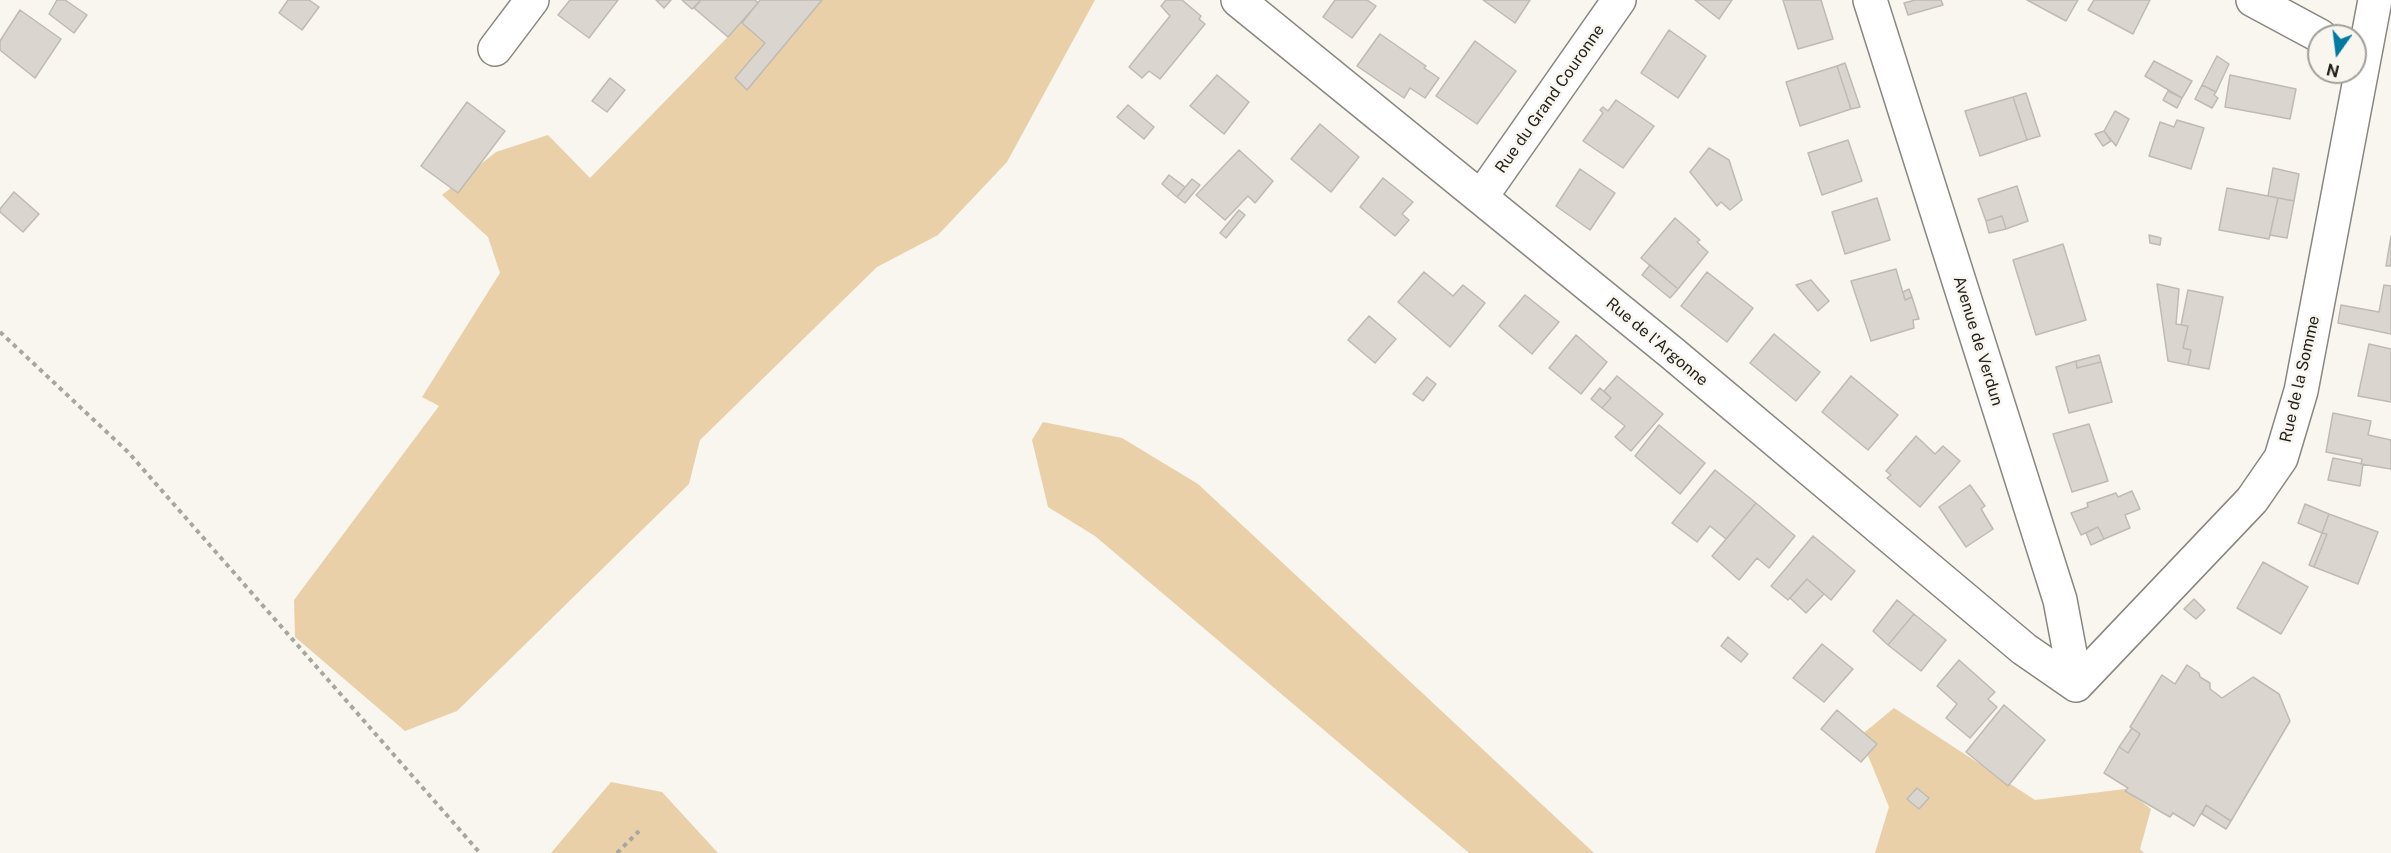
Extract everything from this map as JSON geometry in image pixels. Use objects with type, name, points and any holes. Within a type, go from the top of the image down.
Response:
[{"type":"street","points":[[495,49],[532,0]]},
{"type":"street","name":"Rue de l'Argonne","points":[[1238,0],[1681,361],[2024,649],[2076,685]]},
{"type":"street","name":"Rue du Grand Couronne","points":[[1481,197],[1618,0]]},
{"type":"street","name":"Avenue de Verdun","points":[[1870,0],[2060,600],[2076,685]]},
{"type":"street","points":[[2253,0],[2307,29]]},
{"type":"street","name":"Rue de la Somme","points":[[2367,28],[2375,0]]},
{"type":"street","name":"Rue de la Somme","points":[[2076,685],[2252,500],[2282,458],[2301,391],[2354,84]]},
{"type":"path","points":[[0,332],[128,452],[480,853]]},
{"type":"path","points":[[617,853],[639,831]]},
{"type":"shaded area","points":[[773,0],[1095,0],[1007,162],[938,235],[877,267],[700,440],[689,484],[457,711],[405,731],[295,637],[294,600],[439,406],[422,397],[500,273],[488,237],[442,195],[496,152],[548,135],[590,178],[757,7]]},
{"type":"shaded area","points":[[1043,422],[1122,438],[1198,484],[1594,853],[1469,853],[1095,536],[1048,507],[1032,440]]},
{"type":"shaded area","points":[[1894,708],[2035,800],[2125,789],[2151,809],[2140,849],[2144,853],[1875,853],[1889,807],[1860,736]]},
{"type":"shaded area","points":[[611,782],[662,792],[718,853],[551,853]]},
{"type":"building","points":[[57,0],[65,0],[87,15],[74,33],[49,14]]},
{"type":"building","points":[[288,0],[309,0],[319,7],[302,30],[279,13]]},
{"type":"building","points":[[570,0],[618,0],[589,38],[558,15]]},
{"type":"building","points":[[656,0],[671,0],[664,8]]},
{"type":"building","points":[[682,0],[701,0],[692,9]]},
{"type":"building","points":[[701,0],[755,0],[758,3],[728,37],[694,8]]},
{"type":"building","points":[[760,0],[822,0],[747,90],[735,78],[765,43],[742,23]]},
{"type":"building","points":[[1166,0],[1182,0],[1201,16],[1199,19],[1205,24],[1160,79],[1149,71],[1142,78],[1129,67],[1170,16],[1161,6]]},
{"type":"building","points":[[1335,0],[1367,0],[1376,6],[1352,38],[1323,17]]},
{"type":"building","points":[[1483,0],[1530,0],[1515,23]]},
{"type":"building","points":[[1695,0],[1732,0],[1719,19]]},
{"type":"building","points":[[1783,0],[1821,0],[1833,39],[1798,49]]},
{"type":"building","points":[[1915,0],[1941,0],[1943,5],[1908,15],[1904,3]]},
{"type":"building","points":[[2027,0],[2078,0],[2066,21]]},
{"type":"building","points":[[2094,0],[2150,0],[2133,34],[2088,10]]},
{"type":"building","points":[[20,10],[61,39],[35,78],[0,50],[0,41]]},
{"type":"building","points":[[1669,30],[1706,56],[1678,98],[1641,73]]},
{"type":"building","points":[[1380,34],[1426,66],[1424,68],[1439,78],[1425,98],[1410,88],[1404,98],[1357,66]]},
{"type":"building","points":[[1475,41],[1516,71],[1477,124],[1436,96]]},
{"type":"building","points":[[2217,56],[2229,64],[2216,92],[2202,85]]},
{"type":"building","points":[[2154,61],[2192,81],[2182,98],[2145,76]]},
{"type":"building","points":[[1845,63],[1860,107],[1851,109],[1837,66]]},
{"type":"building","points":[[1837,66],[1851,109],[1800,126],[1786,82]]},
{"type":"building","points":[[1217,75],[1249,102],[1224,134],[1190,106]]},
{"type":"building","points":[[2230,75],[2296,89],[2290,119],[2225,107]]},
{"type":"building","points":[[610,78],[625,90],[607,112],[592,101]]},
{"type":"building","points":[[2202,85],[2216,92],[2214,95],[2218,98],[2212,108],[2195,99]]},
{"type":"building","points":[[2168,91],[2182,98],[2177,108],[2163,100]]},
{"type":"building","points":[[2026,93],[2040,136],[2027,140],[2013,97]]},
{"type":"building","points":[[2013,97],[2027,140],[1980,156],[1965,111]]},
{"type":"building","points":[[1616,100],[1654,126],[1623,168],[1583,141],[1603,113],[1600,110],[1603,107],[1608,111]]},
{"type":"building","points":[[467,102],[505,131],[458,193],[421,166]]},
{"type":"building","points":[[1128,105],[1154,127],[1144,139],[1117,117]]},
{"type":"building","points":[[2115,111],[2129,119],[2116,146],[2104,131]]},
{"type":"building","points":[[2177,120],[2204,128],[2191,169],[2149,156],[2160,122],[2174,127]]},
{"type":"building","points":[[1320,124],[1359,157],[1331,192],[1291,159]]},
{"type":"building","points":[[2104,131],[2111,141],[2103,146],[2095,134]]},
{"type":"building","points":[[1848,140],[1862,181],[1822,195],[1808,153]]},
{"type":"building","points":[[1709,148],[1729,160],[1742,200],[1730,210],[1721,202],[1717,206],[1690,172]]},
{"type":"building","points":[[1239,150],[1273,181],[1255,203],[1248,196],[1225,220],[1196,195]]},
{"type":"building","points":[[2273,168],[2299,174],[2294,201],[2268,196]]},
{"type":"building","points":[[1580,169],[1615,193],[1590,230],[1556,206]]},
{"type":"building","points":[[1169,175],[1185,187],[1177,197],[1162,184]]},
{"type":"building","points":[[1383,178],[1413,202],[1402,214],[1409,220],[1395,236],[1360,207]]},
{"type":"building","points":[[1192,179],[1200,185],[1185,203],[1177,197]]},
{"type":"building","points":[[2017,186],[2028,221],[2006,229],[2002,216],[1986,221],[1978,199]]},
{"type":"building","points":[[2227,188],[2278,198],[2269,239],[2219,230]]},
{"type":"building","points":[[14,192],[39,214],[23,232],[0,212]]},
{"type":"building","points":[[1877,198],[1890,240],[1845,254],[1832,212]]},
{"type":"building","points":[[2278,198],[2294,201],[2287,238],[2270,235]]},
{"type":"building","points":[[1239,210],[1245,215],[1226,238],[1220,233]]},
{"type":"building","points":[[2002,216],[2006,229],[1989,233],[1986,221]]},
{"type":"building","points":[[1675,218],[1700,240],[1697,242],[1708,252],[1678,289],[1641,258]]},
{"type":"building","points":[[2149,235],[2161,238],[2160,245],[2150,243]]},
{"type":"building","points":[[2391,236],[2391,262],[2390,266],[2386,266]]},
{"type":"building","points":[[2063,244],[2086,320],[2036,335],[2013,260]]},
{"type":"building","points":[[1650,265],[1678,289],[1670,298],[1642,275]]},
{"type":"building","points":[[1896,269],[1905,300],[1912,297],[1919,319],[1913,320],[1914,328],[1871,341],[1851,281]]},
{"type":"building","points":[[1424,272],[1453,296],[1463,285],[1485,303],[1450,347],[1398,302]]},
{"type":"building","points":[[1707,272],[1753,308],[1727,342],[1681,306]]},
{"type":"building","points":[[1811,280],[1829,301],[1818,311],[1796,285]]},
{"type":"building","points":[[2157,284],[2179,289],[2176,324],[2188,326],[2183,348],[2191,350],[2188,365],[2168,361]]},
{"type":"building","points":[[2384,285],[2391,286],[2391,334],[2338,323],[2341,305],[2379,312]]},
{"type":"building","points":[[1909,289],[1912,297],[1905,300],[1903,292]]},
{"type":"building","points":[[2188,290],[2223,297],[2209,369],[2188,365],[2191,350],[2183,348],[2188,326],[2181,325]]},
{"type":"building","points":[[1525,295],[1559,322],[1532,354],[1499,326]]},
{"type":"building","points":[[1369,316],[1396,339],[1375,363],[1348,340]]},
{"type":"building","points":[[1774,334],[1820,372],[1796,401],[1750,363]]},
{"type":"building","points":[[1576,335],[1607,362],[1581,394],[1549,368]]},
{"type":"building","points":[[2369,344],[2391,349],[2391,402],[2358,396]]},
{"type":"building","points":[[2099,355],[2101,362],[2077,368],[2076,361]]},
{"type":"building","points":[[2076,361],[2077,368],[2101,362],[2112,402],[2069,413],[2056,367]]},
{"type":"building","points":[[1617,376],[1663,414],[1631,451],[1615,437],[1625,426],[1602,408],[1611,398],[1604,391]]},
{"type":"building","points":[[1851,376],[1898,415],[1868,450],[1822,412]]},
{"type":"building","points":[[1427,377],[1436,384],[1423,401],[1413,394]]},
{"type":"building","points":[[1600,388],[1611,398],[1602,408],[1591,399]]},
{"type":"building","points":[[2333,413],[2371,421],[2368,435],[2391,440],[2391,469],[2361,464],[2362,459],[2326,452]]},
{"type":"building","points":[[2089,424],[2108,481],[2072,492],[2053,434]]},
{"type":"building","points":[[1659,425],[1705,463],[1680,494],[1635,456]]},
{"type":"building","points":[[1916,436],[1935,454],[1943,446],[1960,461],[1920,507],[1887,478],[1891,475],[1886,471]]},
{"type":"building","points":[[2333,458],[2363,464],[2360,486],[2328,480]]},
{"type":"building","points":[[1715,470],[1756,503],[1726,539],[1710,526],[1697,542],[1672,523]]},
{"type":"building","points":[[1970,485],[1985,506],[1981,509],[1993,529],[1966,547],[1939,507]]},
{"type":"building","points":[[2132,491],[2140,509],[2125,515],[2130,528],[2104,539],[2098,527],[2081,535],[2071,513],[2088,507],[2087,503],[2116,493],[2118,497]]},
{"type":"building","points":[[1756,503],[1795,536],[1769,568],[1757,558],[1739,580],[1712,556]]},
{"type":"building","points":[[2305,504],[2329,514],[2322,533],[2298,523]]},
{"type":"building","points":[[2329,514],[2378,532],[2358,584],[2314,567],[2327,534],[2322,533]]},
{"type":"building","points":[[2098,527],[2104,539],[2091,545],[2086,533]]},
{"type":"building","points":[[2322,533],[2327,534],[2314,567],[2309,565]]},
{"type":"building","points":[[1813,536],[1855,571],[1831,600],[1807,579],[1788,600],[1771,586]]},
{"type":"building","points":[[2263,562],[2308,587],[2281,634],[2237,608]]},
{"type":"building","points":[[1807,579],[1824,594],[1806,613],[1790,598]]},
{"type":"building","points":[[2194,599],[2205,610],[2196,619],[2184,609]]},
{"type":"building","points":[[1897,600],[1914,614],[1888,645],[1873,631]]},
{"type":"building","points":[[1914,614],[1946,640],[1921,671],[1888,645]]},
{"type":"building","points":[[1728,637],[1748,654],[1741,662],[1721,646]]},
{"type":"building","points":[[1822,644],[1853,669],[1824,702],[1793,678]]},
{"type":"building","points":[[1959,660],[1995,692],[1988,699],[1997,707],[1970,738],[1946,718],[1957,704],[1937,686]]},
{"type":"building","points":[[2187,665],[2210,683],[2210,689],[2222,698],[2253,677],[2279,694],[2290,721],[2231,821],[2206,805],[2194,826],[2173,813],[2170,817],[2125,791],[2128,788],[2104,773],[2119,747],[2128,753],[2140,734],[2130,727],[2162,675],[2175,684]]},
{"type":"building","points":[[2004,705],[2045,740],[2008,786],[1966,752]]},
{"type":"building","points":[[1837,710],[1877,744],[1861,762],[1821,729]]},
{"type":"building","points":[[2132,728],[2140,734],[2128,753],[2119,747]]},
{"type":"building","points":[[1917,788],[1929,798],[1919,809],[1907,799]]},
{"type":"building","points":[[2206,805],[2231,821],[2226,829],[2202,814]]}]
